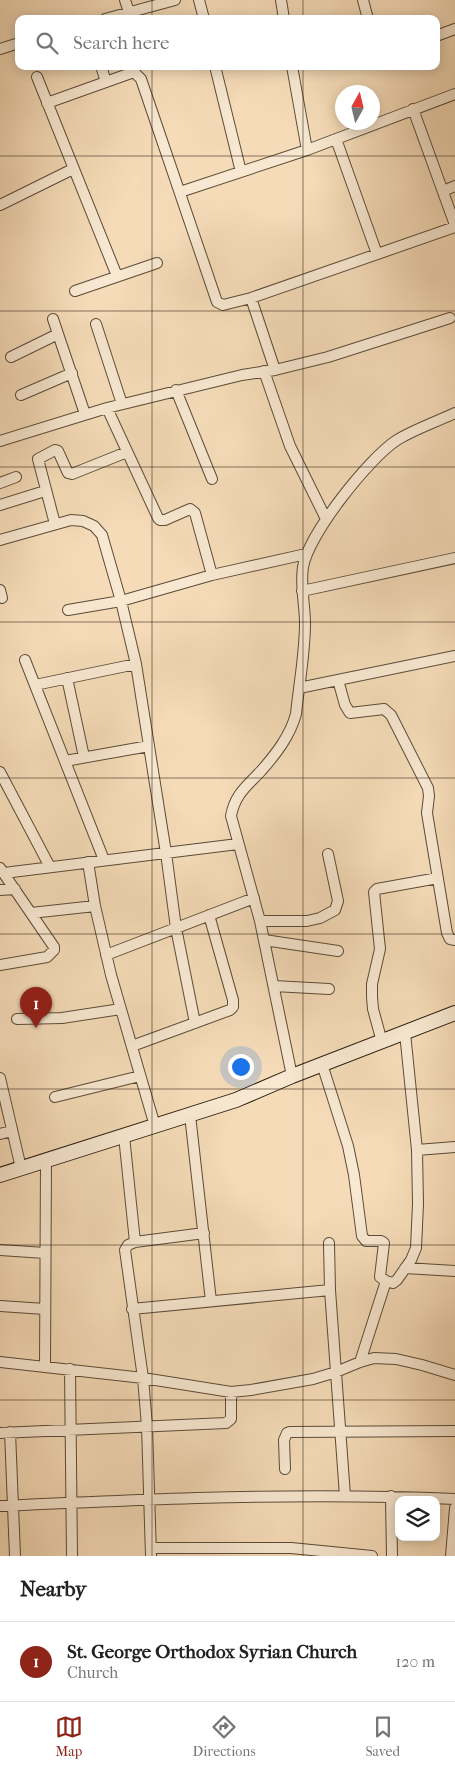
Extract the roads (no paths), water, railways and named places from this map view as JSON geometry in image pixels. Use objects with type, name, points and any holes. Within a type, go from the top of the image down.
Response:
[{"type":"main road","points":[[0,1175],[236,1100],[322,1064],[455,1013]]},
{"type":"street","points":[[125,0],[129,12]]},
{"type":"street","points":[[119,15],[175,0]]},
{"type":"street","points":[[199,0],[203,15]]},
{"type":"street","points":[[281,0],[283,15]]},
{"type":"street","points":[[363,0],[367,15]]},
{"type":"street","points":[[440,35],[455,29]]},
{"type":"street","points":[[0,49],[15,44]]},
{"type":"street","points":[[102,70],[106,82]]},
{"type":"street","points":[[217,70],[241,172]]},
{"type":"street","points":[[293,70],[307,150]]},
{"type":"street","points":[[47,103],[131,73],[135,73],[141,78],[217,302],[223,305],[251,298],[455,226],[413,110]]},
{"type":"street","points":[[37,78],[117,276]]},
{"type":"street","points":[[180,192],[336,140],[455,94]]},
{"type":"street","points":[[336,140],[377,254]]},
{"type":"street","points":[[0,205],[73,169]]},
{"type":"street","points":[[443,191],[455,186]]},
{"type":"street","points":[[75,291],[157,263]]},
{"type":"street","points":[[251,298],[275,370]]},
{"type":"street","points":[[0,442],[85,414],[176,390],[328,358],[450,318]]},
{"type":"street","points":[[53,319],[85,414]]},
{"type":"street","points":[[96,324],[122,404]]},
{"type":"street","points":[[11,356],[58,334]]},
{"type":"street","points":[[264,371],[290,446],[326,519]]},
{"type":"street","points":[[21,395],[72,373]]},
{"type":"street","points":[[176,390],[212,479]]},
{"type":"street","points":[[107,408],[160,520],[165,520],[190,509],[193,510],[212,576]]},
{"type":"street","points":[[292,1076],[260,921],[231,816],[233,804],[239,794],[285,741],[296,714],[304,639],[305,610],[302,575],[306,554],[326,519],[373,460],[396,441],[455,413]]},
{"type":"street","points":[[55,524],[45,492],[38,459],[53,451],[58,451],[68,473],[72,474],[127,452]]},
{"type":"street","points":[[0,483],[16,477]]},
{"type":"street","points":[[0,505],[45,492]]},
{"type":"street","points":[[0,540],[71,520],[83,521],[94,526],[102,535],[121,601],[136,664],[176,928],[195,1023]]},
{"type":"street","points":[[68,610],[121,601],[212,576],[306,554]]},
{"type":"street","points":[[302,591],[455,558]]},
{"type":"street","points":[[299,688],[455,656]]},
{"type":"street","points":[[25,660],[104,860]]},
{"type":"street","points":[[35,685],[136,664]]},
{"type":"street","points":[[68,678],[84,757]]},
{"type":"street","points":[[338,680],[345,705],[350,713],[384,709],[391,715],[428,788],[430,796],[427,813],[447,934],[450,939],[455,940]]},
{"type":"street","points":[[64,760],[149,746]]},
{"type":"street","points":[[0,772],[50,867]]},
{"type":"street","points":[[2,870],[50,867],[238,844]]},
{"type":"street","points":[[260,921],[308,921],[320,918],[335,910],[338,901],[328,854]]},
{"type":"street","points":[[88,862],[106,955],[155,1126]]},
{"type":"street","points":[[0,965],[47,957],[52,953],[54,947],[2,870]]},
{"type":"street","points":[[382,1042],[373,1009],[372,997],[372,984],[380,949],[374,892],[377,889],[438,878]]},
{"type":"street","points":[[0,890],[15,889]]},
{"type":"street","points":[[106,955],[254,898]]},
{"type":"street","points":[[31,913],[95,906]]},
{"type":"street","points":[[132,1046],[230,1010],[233,1007],[233,1000],[209,916]]},
{"type":"street","points":[[264,940],[338,951]]},
{"type":"street","points":[[274,986],[329,989]]},
{"type":"street","points":[[17,1019],[62,1018],[120,1009]]},
{"type":"street","points":[[322,1064],[348,1146],[362,1236],[366,1241],[381,1241],[384,1243],[380,1276],[386,1281],[394,1282],[414,1254],[417,1243],[417,1150],[405,1033]]},
{"type":"street","points":[[55,1098],[140,1076]]},
{"type":"street","points":[[0,1078],[21,1168]]},
{"type":"street","points":[[190,1115],[212,1301]]},
{"type":"street","points":[[0,1134],[12,1131]]},
{"type":"street","points":[[124,1136],[135,1242]]},
{"type":"street","points":[[417,1150],[455,1147]]},
{"type":"street","points":[[45,1367],[46,1161]]},
{"type":"street","points":[[204,1233],[135,1242],[128,1244],[125,1250],[143,1378],[147,1426],[151,1552],[291,1548],[372,1556]]},
{"type":"street","points":[[329,1243],[330,1290],[346,1496]]},
{"type":"street","points":[[0,1250],[45,1253]]},
{"type":"street","points":[[405,1268],[455,1271]]},
{"type":"street","points":[[360,1362],[386,1281]]},
{"type":"street","points":[[132,1309],[330,1290]]},
{"type":"street","points":[[0,1306],[45,1309]]},
{"type":"street","points":[[0,1362],[143,1378],[231,1392],[313,1379],[374,1358],[386,1358],[422,1365],[455,1375]]},
{"type":"street","points":[[70,1369],[72,1556]]},
{"type":"street","points":[[3,1433],[226,1423],[231,1419],[231,1392]]},
{"type":"street","points":[[0,1424],[14,1505],[15,1556]]},
{"type":"street","points":[[285,1469],[284,1440],[287,1433],[455,1431]]},
{"type":"street","points":[[0,1506],[149,1500],[346,1496],[455,1499]]},
{"type":"street","points":[[391,1496],[392,1556]]},
{"type":"street","points":[[450,1556],[455,1508]]},
{"type":"place","name":"St. George Orthodox Syrian Church","points":[[36,1028]]}]
